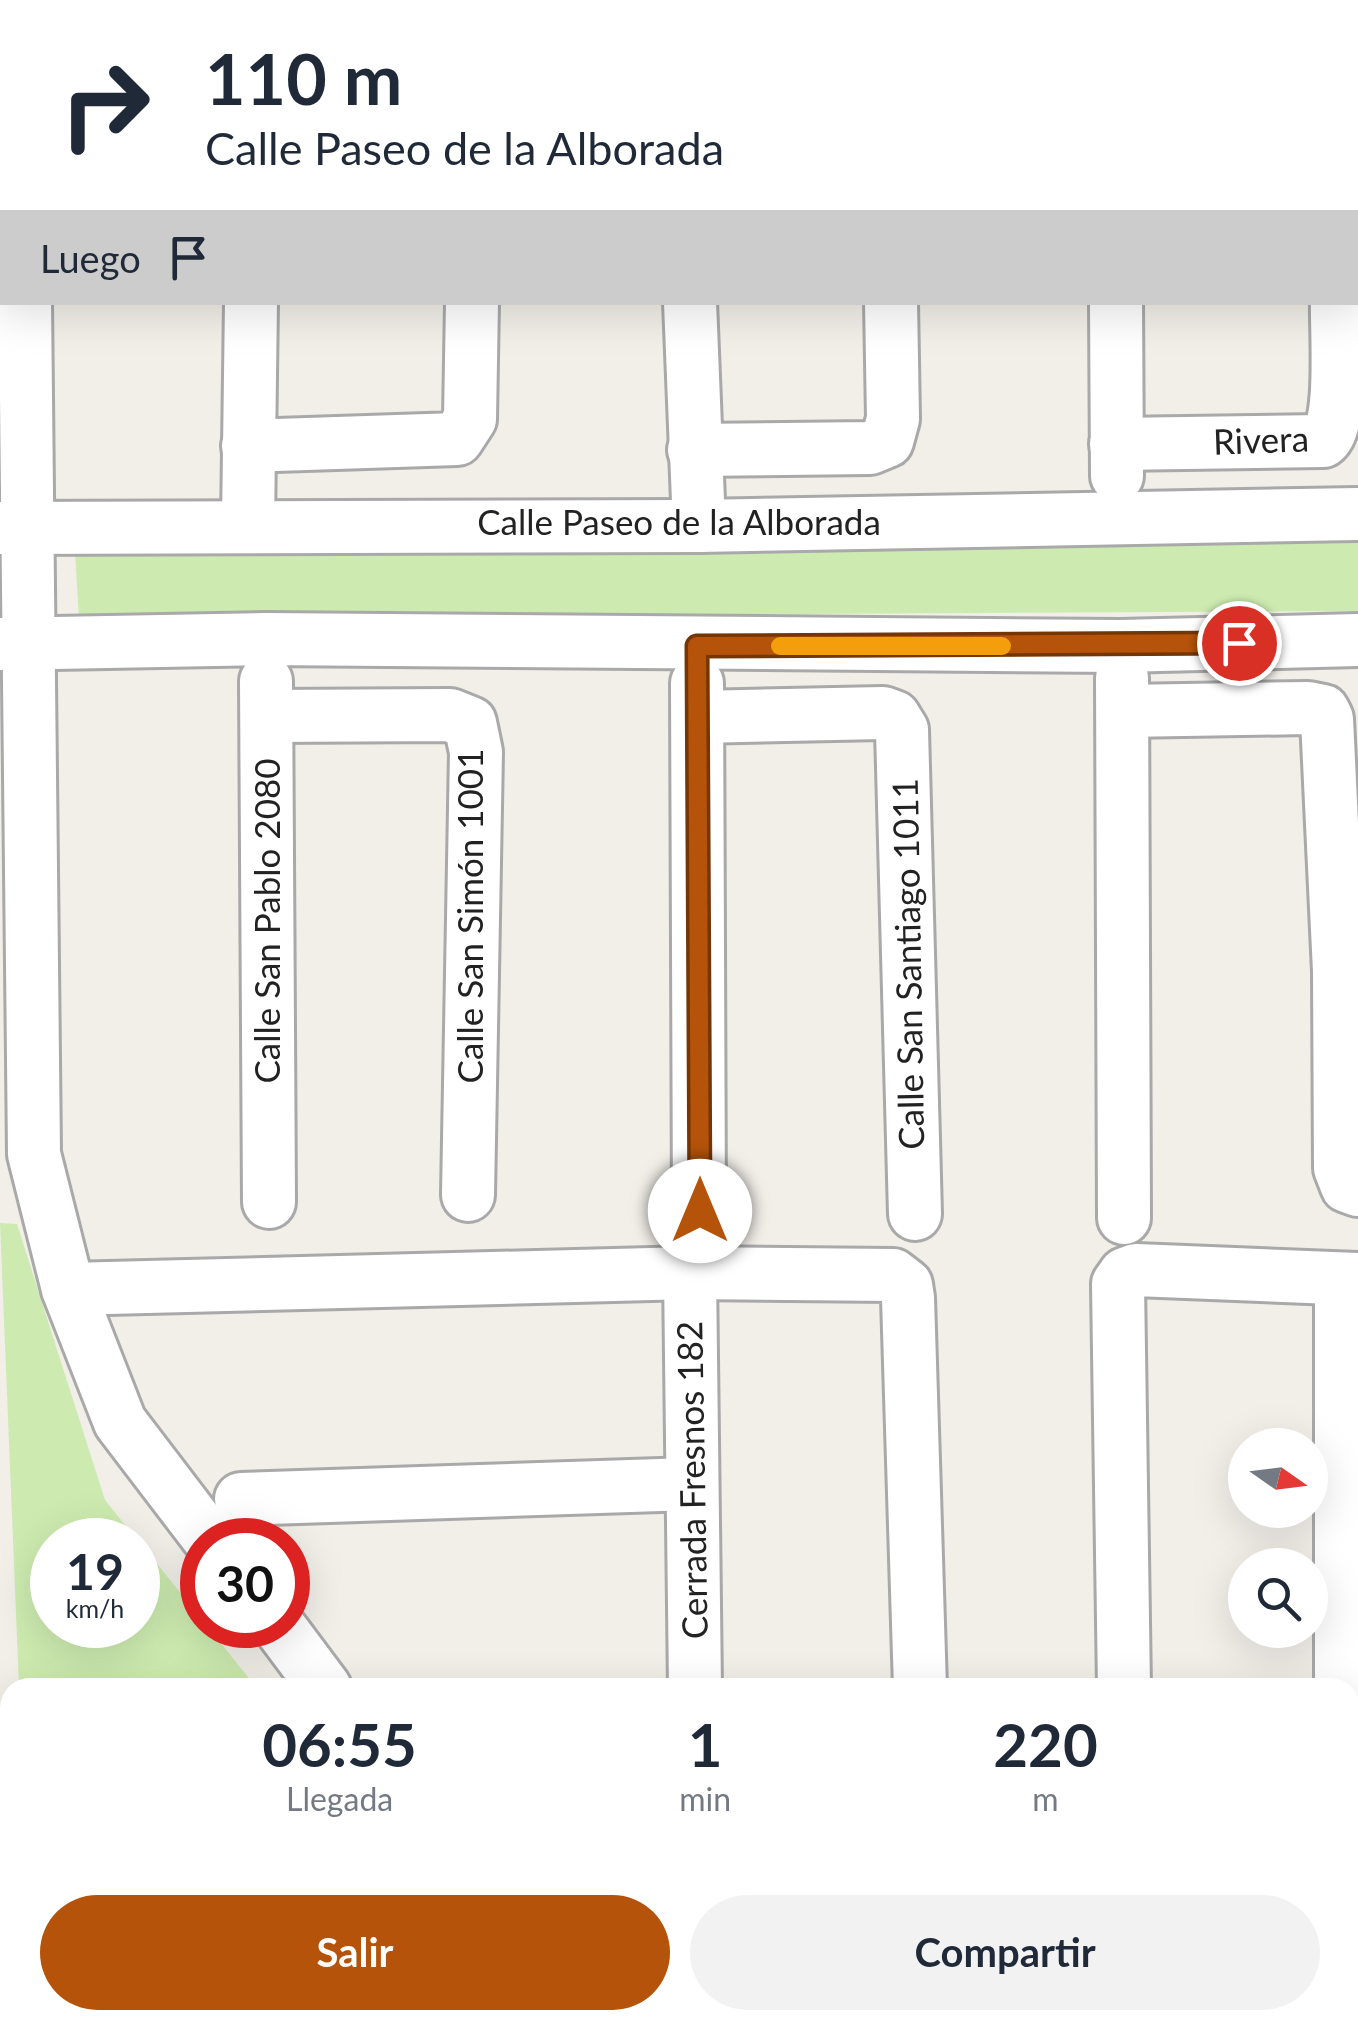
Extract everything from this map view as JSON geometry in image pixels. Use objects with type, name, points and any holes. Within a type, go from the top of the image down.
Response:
[{"type":"street","points":[[26,305],[13,527],[17,1154],[120,1422],[224,1518]]},
{"type":"street","points":[[248,524],[252,305]]},
{"type":"street","points":[[248,446],[456,439],[470,419],[472,305]]},
{"type":"street","points":[[690,305],[699,526]]},
{"type":"street","points":[[694,450],[870,448],[887,441],[894,419],[891,305]]},
{"type":"street","points":[[1116,305],[1117,517]]},
{"type":"street","name":"Rivera","points":[[1116,444],[1323,441],[1330,436],[1336,417],[1336,305]]},
{"type":"street","name":"Calle Paseo de la Alborada","points":[[13,527],[699,526],[1358,514]]},
{"type":"street","points":[[13,644],[265,640],[1120,646],[1358,640]]},
{"type":"street","name":"Calle San Pablo 2080","points":[[265,640],[269,1202]]},
{"type":"street","points":[[697,646],[700,1211]]},
{"type":"street","points":[[1120,646],[1124,711],[1124,1218]]},
{"type":"street","points":[[1124,711],[1323,712],[1329,730],[1349,971],[1340,1168],[1352,1188]]},
{"type":"street","name":"Calle San Santiago 1011","points":[[698,716],[869,712],[894,717],[904,746],[914,1214]]},
{"type":"street","name":"Calle San Simón 1001","points":[[268,716],[450,714],[470,722],[476,752],[468,1195]]},
{"type":"street","points":[[1124,1678],[1118,1284],[1125,1274],[1136,1270],[1349,1279],[1342,1678]]},
{"type":"street","points":[[68,1289],[690,1273],[884,1274],[906,1285],[920,1678]]},
{"type":"street","name":"Cerrada Fresnos 182","points":[[690,1273],[695,1678]]},
{"type":"street","points":[[252,1518],[692,1484]]},
{"type":"street","points":[[295,1648],[318,1678]]},
{"type":"green space","points":[[1358,543],[1358,611],[79,618],[75,552]]},
{"type":"green space","points":[[0,1223],[17,1224],[105,1500],[119,1518],[30,1518],[30,1648],[160,1648],[160,1567],[180,1592],[180,1648],[225,1648],[249,1678],[19,1678]]},
{"type":"slow traffic","points":[[780,646],[1002,646]]},
{"type":"route","points":[[700,1211],[697,646],[1239,643]]}]
